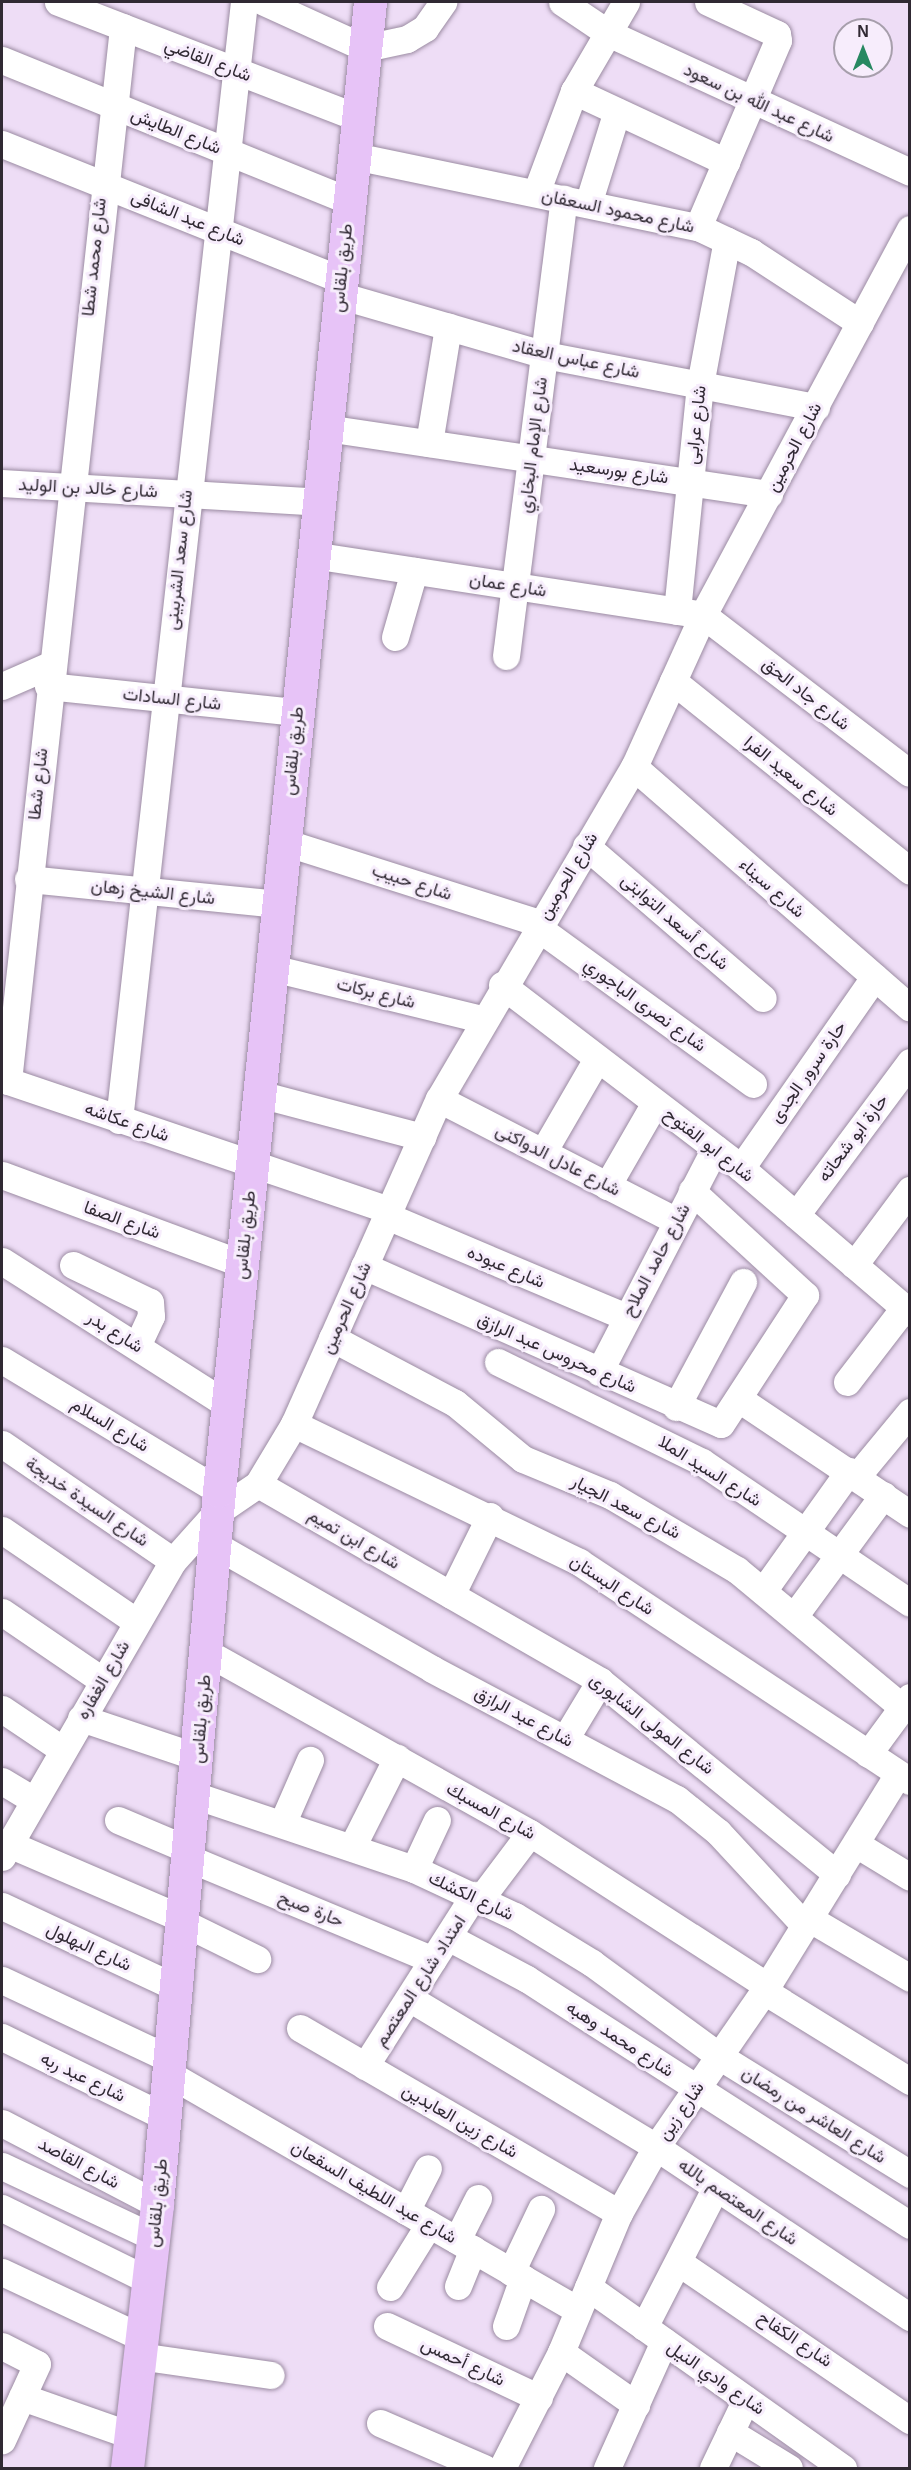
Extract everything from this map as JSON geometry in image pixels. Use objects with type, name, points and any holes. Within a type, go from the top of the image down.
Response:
[{"type":"main road","name":"طريق بلقاس","points":[[127,2469],[170,2066],[218,1502],[312,555],[370,2]]},
{"type":"street","name":"شارع القاضي","points":[[58,2],[358,118]]},
{"type":"street","name":"شارع سعد الشربينى","points":[[119,1120],[186,494],[244,2]]},
{"type":"street","points":[[264,2],[365,48],[407,39],[425,28],[443,2]]},
{"type":"street","name":"شارع عبد الله بن سعود","points":[[562,2],[608,33],[909,172]]},
{"type":"street","points":[[536,193],[574,91],[626,2]]},
{"type":"street","points":[[698,227],[753,100],[777,34],[708,2]]},
{"type":"street","name":"شارع محمد شطا","points":[[69,487],[102,184],[123,27]]},
{"type":"street","name":"شارع الطايش","points":[[2,60],[350,201]]},
{"type":"street","points":[[574,91],[726,162]]},
{"type":"street","name":"شارع الإمام البخاري","points":[[506,656],[545,355],[576,201],[617,111]]},
{"type":"street","name":"شارع عبد الشافى","points":[[2,144],[216,229],[340,287]]},
{"type":"street","name":"شارع محمود السعفان","points":[[354,156],[698,227],[727,240],[860,322]]},
{"type":"street","name":"شارع الحرمين","points":[[218,1502],[258,1484],[294,1424],[439,1099],[482,1019],[634,767],[673,681],[690,613],[769,494],[909,229]]},
{"type":"street","name":"شارع عرابى","points":[[690,613],[690,482],[700,385],[727,240]]},
{"type":"street","name":"شارع عباس العقاد","points":[[340,287],[448,327],[545,355],[816,407]]},
{"type":"street","points":[[429,443],[448,327]]},
{"type":"street","name":"شارع بورسعيد","points":[[326,428],[769,494]]},
{"type":"street","name":"شارع خالد بن الوليد","points":[[2,483],[318,502]]},
{"type":"street","name":"شارع شطا","points":[[5,1080],[16,1005],[69,487]]},
{"type":"street","name":"شارع عمان","points":[[312,555],[690,613]]},
{"type":"street","points":[[395,637],[414,571]]},
{"type":"street","name":"شارع جاد الحق","points":[[690,613],[909,773]]},
{"type":"street","name":"شارع السادات","points":[[2,686],[49,676],[164,698],[297,712]]},
{"type":"street","name":"شارع سعيد الفرا","points":[[673,681],[909,872]]},
{"type":"street","name":"شارع سيناء","points":[[634,767],[909,1008]]},
{"type":"street","name":"شارع حبيب","points":[[284,842],[538,925]]},
{"type":"street","name":"شارع أسعد التوابتى","points":[[586,846],[763,998]]},
{"type":"street","name":"شارع الشيخ زهان","points":[[28,879],[278,904]]},
{"type":"street","name":"شارع نصرى الباجوري","points":[[538,925],[753,1084]]},
{"type":"street","name":"شارع بركات","points":[[272,968],[482,1019]]},
{"type":"street","points":[[2,975],[16,1005]]},
{"type":"street","name":"حارة سرور الجدى","points":[[741,1168],[874,977]]},
{"type":"street","name":"شارع ابو الفتوح","points":[[502,985],[741,1168],[907,1311]]},
{"type":"street","points":[[543,1152],[597,1059]]},
{"type":"street","name":"حارة ابو شحاته","points":[[796,1215],[909,1062]]},
{"type":"street","name":"شارع عكاشه","points":[[5,1080],[252,1166]]},
{"type":"street","points":[[259,1094],[422,1137]]},
{"type":"street","name":"شارع عادل الدواكنى","points":[[439,1099],[676,1221]]},
{"type":"street","points":[[607,1186],[655,1102]]},
{"type":"street","name":"شارع حامد الملاح","points":[[599,1372],[715,1148]]},
{"type":"street","name":"شارع عبوده","points":[[252,1166],[388,1213],[626,1317]]},
{"type":"street","name":"شارع الصفا","points":[[2,1175],[242,1264]]},
{"type":"street","points":[[854,1265],[909,1190]]},
{"type":"street","name":"شارع محروس عبد الرازق","points":[[364,1266],[676,1407],[721,1424],[804,1300],[799,1286],[692,1191]]},
{"type":"street","name":"شارع بدر","points":[[2,1261],[228,1404]]},
{"type":"street","points":[[73,1265],[150,1302],[151,1316],[137,1346]]},
{"type":"street","points":[[676,1407],[743,1282]]},
{"type":"street","points":[[848,1382],[907,1311]]},
{"type":"street","name":"شارع سعد الجيار","points":[[332,1338],[455,1402],[523,1459],[666,1525],[763,1591],[906,1702]]},
{"type":"street","name":"شارع السلام","points":[[2,1360],[218,1502]]},
{"type":"street","name":"شارع السيد الملا","points":[[498,1362],[674,1447],[839,1554],[909,1603]]},
{"type":"street","points":[[739,1399],[853,1473],[909,1514]]},
{"type":"street","points":[[763,1591],[805,1532],[853,1473],[909,1412]]},
{"type":"street","name":"شارع البستان","points":[[294,1424],[490,1516],[621,1588],[904,1778]]},
{"type":"street","name":"شارع السيدة خديجة","points":[[2,1444],[173,1561]]},
{"type":"street","name":"شارع ابن تميم","points":[[258,1484],[451,1595]]},
{"type":"street","points":[[795,1615],[883,1495]]},
{"type":"street","name":"شارع الغفاره","points":[[5,1851],[173,1561],[218,1502]]},
{"type":"street","points":[[451,1595],[490,1516]]},
{"type":"street","points":[[2,1530],[136,1622]]},
{"type":"street","name":"شارع عبد الرازق","points":[[215,1545],[698,1814],[808,1922],[909,1978]]},
{"type":"street","name":"شارع المولى الشابورى","points":[[451,1595],[600,1681],[837,1874]]},
{"type":"street","points":[[2,1612],[103,1681]]},
{"type":"street","name":"شارع المسبك","points":[[206,1652],[530,1833],[909,2082]]},
{"type":"street","points":[[565,1739],[600,1681]]},
{"type":"street","points":[[868,1754],[906,1702]]},
{"type":"street","points":[[2,1709],[63,1750]]},
{"type":"street","points":[[81,1718],[197,1757]]},
{"type":"street","points":[[352,1847],[397,1758]]},
{"type":"street","points":[[282,1824],[310,1760]]},
{"type":"street","name":"شارع زين","points":[[502,2469],[561,2352],[619,2213],[656,2147],[766,1989],[856,1844],[904,1778]]},
{"type":"street","points":[[2,1781],[34,1800]]},
{"type":"street","name":"شارع الكشك","points":[[194,1795],[414,1869],[478,1897],[592,1963],[719,2056]]},
{"type":"street","name":"حارة صبح","points":[[118,1820],[189,1854],[441,1948]]},
{"type":"street","points":[[414,1869],[437,1820]]},
{"type":"street","name":"امتداد شارع المعتصم","points":[[365,2066],[441,1948],[478,1897],[530,1833]]},
{"type":"street","points":[[856,1844],[909,1877]]},
{"type":"street","points":[[5,1851],[182,1921],[257,1959]]},
{"type":"street","name":"شارع البهلول","points":[[2,1906],[177,1988]]},
{"type":"street","name":"شارع محمد وهبه","points":[[441,1948],[527,1979],[909,2225]]},
{"type":"street","name":"شارع عبد اللطيف السقعان","points":[[2,1980],[170,2066],[406,2211],[517,2275],[583,2299]]},
{"type":"street","name":"شارع المعتصم بالله","points":[[409,1998],[656,2147],[909,2317]]},
{"type":"street","name":"شارع زين العابدين","points":[[300,2028],[619,2213]]},
{"type":"street","name":"شارع عبد ربه","points":[[2,2037],[165,2117]]},
{"type":"street","name":"شارع العاشر من رمضان","points":[[719,2056],[909,2174]]},
{"type":"street","name":"شارع القاصد","points":[[2,2123],[157,2204]]},
{"type":"street","points":[[2,2166],[153,2237]]},
{"type":"street","points":[[406,2211],[428,2168]]},
{"type":"street","points":[[606,2469],[636,2405],[654,2334],[678,2262],[716,2187]]},
{"type":"street","points":[[458,2286],[465,2245],[478,2198]]},
{"type":"street","points":[[2,2208],[148,2280]]},
{"type":"street","points":[[506,2326],[517,2275],[541,2209]]},
{"type":"street","points":[[390,2288],[429,2224]]},
{"type":"street","name":"شارع الكفاح","points":[[678,2262],[909,2420]]},
{"type":"street","points":[[2,2272],[140,2346],[271,2375]]},
{"type":"street","name":"شارع وادي النيل","points":[[583,2299],[654,2334],[843,2469]]},
{"type":"street","name":"شارع أحمس","points":[[387,2326],[539,2398]]},
{"type":"street","points":[[2,2346],[33,2358],[35,2371],[2,2440]]},
{"type":"street","points":[[561,2352],[636,2405]]},
{"type":"street","points":[[22,2397],[130,2435]]},
{"type":"street","points":[[713,2469],[746,2399]]},
{"type":"street","points":[[380,2423],[484,2469]]},
{"type":"street","points":[[730,2432],[789,2469]]}]
